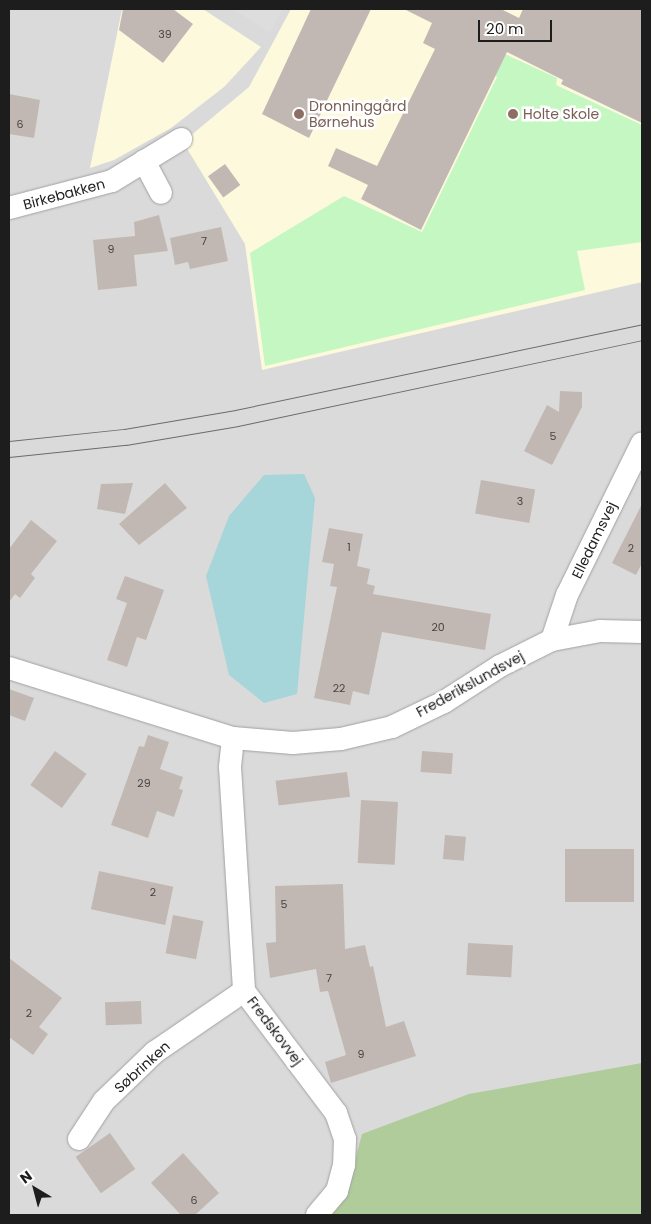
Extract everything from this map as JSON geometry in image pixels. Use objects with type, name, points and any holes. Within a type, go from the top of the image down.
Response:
[{"type":"street","name":"Birkebakken","points":[[9,208],[112,181],[181,139]]},
{"type":"street","points":[[144,161],[160,193]]},
{"type":"street","name":"Elledamsvej","points":[[552,640],[567,595],[642,443]]},
{"type":"street","name":"Frederikslundsvej","points":[[9,668],[233,738],[293,743],[341,739],[392,726],[444,702],[500,666],[552,640],[600,631],[642,632]]},
{"type":"street","name":"Fredskovvej","points":[[233,738],[230,767],[244,991],[336,1113],[345,1139],[344,1166],[337,1191],[317,1215]]},
{"type":"street","name":"Søbrinken","points":[[79,1139],[104,1101],[155,1052],[244,991]]},
{"type":"shaded area","points":[[9,9],[642,9],[642,1215],[9,1215]]},
{"type":"shaded area","points":[[122,9],[203,9],[261,47],[224,87],[171,128],[114,160],[90,168]]},
{"type":"shaded area","points":[[233,9],[282,9],[270,33]]},
{"type":"shaded area","name":"Holte Skole","points":[[291,9],[642,9],[642,282],[262,370],[245,244],[183,142],[249,87]]},
{"type":"green space","name":"Holte Skole","points":[[505,54],[557,78],[556,85],[642,125],[642,242],[577,251],[585,290],[265,366],[250,253],[344,196],[422,232],[497,77],[493,74]]},
{"type":"green space","points":[[642,1063],[642,1215],[329,1215],[347,1190],[362,1134],[469,1094]]},
{"type":"water","points":[[304,474],[315,498],[297,694],[264,703],[229,675],[206,576],[229,516],[264,475]]},
{"type":"building","points":[[123,9],[173,9],[193,24],[163,63],[119,30]]},
{"type":"building","points":[[311,9],[371,9],[309,138],[262,114]]},
{"type":"building","points":[[404,9],[501,9],[519,18],[523,9],[642,9],[642,123],[561,84],[563,80],[507,52],[421,230],[361,199],[368,185],[328,166],[336,148],[377,166],[435,49],[423,43],[432,23]]},
{"type":"building","points":[[9,94],[40,100],[34,138],[9,134]]},
{"type":"building","points":[[225,164],[240,185],[223,197],[208,176]]},
{"type":"building","points":[[159,215],[168,251],[134,255],[137,286],[98,290],[93,240],[135,236],[134,222]]},
{"type":"building","points":[[221,227],[228,261],[190,269],[188,262],[175,265],[170,238]]},
{"type":"building","points":[[560,391],[582,392],[582,407],[552,465],[524,451],[547,405],[559,412]]},
{"type":"building","points":[[481,480],[535,490],[529,523],[475,513]]},
{"type":"building","points":[[133,483],[125,514],[97,509],[101,484]]},
{"type":"building","points":[[165,483],[187,508],[139,545],[119,524]]},
{"type":"building","points":[[642,504],[642,563],[636,575],[612,563]]},
{"type":"building","points":[[31,520],[57,541],[31,574],[35,578],[20,598],[15,594],[9,602],[9,549]]},
{"type":"building","points":[[329,528],[363,534],[357,566],[370,569],[367,584],[375,586],[373,594],[491,614],[485,650],[382,632],[369,695],[353,691],[350,705],[314,698],[337,587],[330,586],[334,564],[322,562]]},
{"type":"building","points":[[125,576],[164,590],[146,640],[137,637],[127,667],[107,660],[127,603],[116,599]]},
{"type":"building","points":[[9,689],[34,698],[25,721],[9,715]]},
{"type":"building","points":[[148,735],[169,742],[160,769],[183,777],[179,789],[183,790],[174,817],[157,811],[148,838],[111,825],[139,746],[144,747]]},
{"type":"building","points":[[55,751],[87,774],[62,808],[30,785]]},
{"type":"building","points":[[422,751],[453,753],[451,774],[421,772]]},
{"type":"building","points":[[347,772],[350,797],[279,806],[276,781]]},
{"type":"building","points":[[361,800],[398,802],[395,865],[358,863]]},
{"type":"building","points":[[445,835],[466,837],[464,861],[443,859]]},
{"type":"building","points":[[565,849],[634,849],[634,902],[565,902]]},
{"type":"building","points":[[99,871],[173,887],[165,925],[91,909]]},
{"type":"building","points":[[343,884],[345,949],[365,945],[370,967],[373,966],[386,1027],[404,1021],[416,1056],[331,1083],[325,1062],[346,1055],[328,991],[320,992],[316,969],[270,978],[266,943],[276,942],[275,886]]},
{"type":"building","points":[[173,915],[203,921],[196,959],[166,953]]},
{"type":"building","points":[[468,943],[513,945],[511,977],[466,975]]},
{"type":"building","points":[[9,958],[62,998],[39,1027],[48,1034],[33,1055],[9,1037]]},
{"type":"building","points":[[141,1001],[142,1024],[106,1025],[105,1002]]},
{"type":"building","points":[[110,1133],[135,1169],[101,1193],[76,1157]]},
{"type":"building","points":[[183,1153],[219,1193],[195,1215],[181,1215],[151,1183]]},
{"type":"tram line","points":[[9,441],[124,429],[235,410],[642,324]]},
{"type":"tram line","points":[[9,457],[126,445],[238,426],[642,340]]},
{"type":"place","name":"Dronninggård Børnehus","points":[[299,114]]},
{"type":"place","name":"Holte Skole","points":[[513,114]]}]
